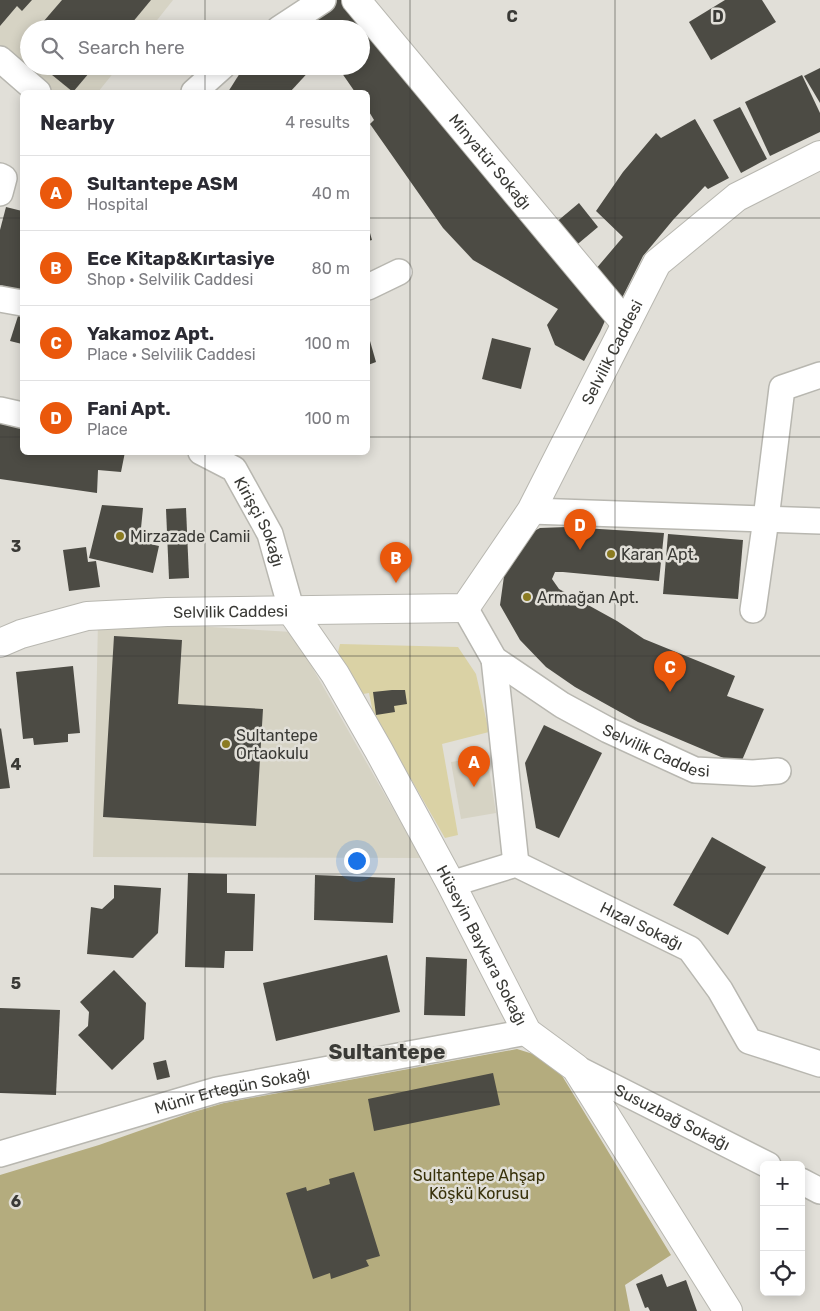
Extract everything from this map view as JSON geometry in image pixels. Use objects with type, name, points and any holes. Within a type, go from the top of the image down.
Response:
[{"type":"street","points":[[293,20],[323,0]]},
{"type":"street","name":"Minyatür Sokağı","points":[[356,0],[626,324]]},
{"type":"street","points":[[0,59],[36,90]]},
{"type":"street","points":[[196,90],[213,75]]},
{"type":"street","name":"Selvilik Caddesi","points":[[465,608],[531,511],[657,263],[737,197],[820,155]]},
{"type":"street","points":[[0,176],[4,178],[0,193]]},
{"type":"street","points":[[370,286],[399,272]]},
{"type":"street","points":[[0,299],[20,304]]},
{"type":"street","points":[[753,610],[782,388],[820,375]]},
{"type":"street","points":[[0,410],[20,415]]},
{"type":"street","name":"Kirişçi Sokağı","points":[[207,455],[234,469],[270,534],[292,612]]},
{"type":"street","points":[[531,511],[820,521]]},
{"type":"street","name":"Selvilik Caddesi","points":[[0,643],[21,634],[87,616],[167,612],[292,612],[465,608]]},
{"type":"street","name":"Selvilik Caddesi","points":[[465,608],[494,660],[562,705],[608,730],[695,770],[753,773],[778,771]]},
{"type":"street","name":"Hüseyin Baykara Sokağı","points":[[292,612],[335,674],[451,884],[527,1032],[576,1068],[728,1311]]},
{"type":"street","points":[[451,884],[516,864],[494,660]]},
{"type":"street","name":"Hızal Sokağı","points":[[516,864],[690,949],[720,990],[749,1041],[820,1064]]},
{"type":"street","name":"Münir Ertegün Sokağı","points":[[0,1154],[217,1090],[527,1032]]},
{"type":"street","name":"Susuzbağ Sokağı","points":[[576,1068],[760,1161]]},
{"type":"street","points":[[805,1183],[820,1191]]},
{"type":"shaded area","points":[[0,0],[173,0],[157,20],[20,20],[20,69],[0,50]]},
{"type":"shaded area","points":[[27,75],[112,75],[100,90],[43,90]]},
{"type":"shaded area","name":"Sultantepe Ortaokulu","points":[[98,620],[292,632],[421,858],[93,857]]},
{"type":"shaded area","points":[[340,644],[458,647],[476,674],[489,732],[442,744],[458,835],[445,838],[373,713],[369,693],[363,694],[338,652]]},
{"type":"shaded area","points":[[487,756],[496,813],[461,819],[451,762]]},
{"type":"green space","name":"Sultantepe Ahşap Köşkü Korusu","points":[[517,1049],[546,1058],[561,1074],[671,1255],[625,1285],[630,1311],[0,1311],[0,1175],[99,1145],[224,1103]]},
{"type":"building","points":[[0,0],[32,0],[22,11],[17,6],[0,26]]},
{"type":"building","points":[[62,0],[151,0],[134,20],[45,20]]},
{"type":"building","points":[[331,0],[344,0],[361,20],[309,20]]},
{"type":"building","points":[[725,0],[762,0],[776,22],[711,60],[689,22]]},
{"type":"building","points":[[370,31],[608,314],[584,361],[555,345],[547,325],[558,309],[473,260],[443,228],[370,124],[374,120],[370,113],[370,90],[354,90],[343,75],[370,75]]},
{"type":"building","points":[[820,68],[820,103],[804,76]]},
{"type":"building","points":[[52,75],[87,75],[75,90],[71,90]]},
{"type":"building","points":[[239,75],[306,75],[292,90],[229,90]]},
{"type":"building","points":[[802,75],[820,113],[820,132],[770,156],[745,102]]},
{"type":"building","points":[[740,107],[767,159],[741,173],[713,120]]},
{"type":"building","points":[[695,119],[729,178],[708,189],[705,186],[673,220],[643,256],[621,300],[595,270],[623,237],[596,211],[623,172],[656,133],[661,138]]},
{"type":"building","points":[[579,203],[598,227],[573,248],[554,224]]},
{"type":"building","points":[[6,207],[20,210],[20,290],[0,285],[0,230]]},
{"type":"building","points":[[19,313],[20,313],[20,344],[10,341]]},
{"type":"building","points":[[492,338],[531,348],[521,389],[482,379]]},
{"type":"building","points":[[370,341],[376,362],[370,364]]},
{"type":"building","points":[[0,419],[20,422],[20,455],[124,455],[121,472],[98,470],[97,493],[0,479]]},
{"type":"building","name":"Mirzazade Camii","points":[[102,505],[143,508],[141,528],[150,544],[159,546],[153,573],[89,558]]},
{"type":"building","points":[[186,508],[189,578],[169,579],[166,509]]},
{"type":"building","points":[[567,527],[664,533],[659,581],[563,572],[555,572],[552,579],[559,589],[617,621],[644,639],[735,676],[727,696],[764,709],[740,765],[638,722],[575,687],[546,667],[520,640],[500,605],[505,569],[526,535],[540,528]]},
{"type":"building","points":[[668,534],[743,540],[738,599],[663,594]]},
{"type":"building","points":[[86,547],[88,562],[96,561],[100,587],[69,591],[63,550]]},
{"type":"building","points":[[114,636],[182,640],[178,704],[263,709],[256,826],[103,817]]},
{"type":"building","points":[[73,666],[80,733],[68,734],[68,742],[34,745],[33,738],[23,739],[16,672]]},
{"type":"building","points":[[405,690],[407,704],[394,706],[395,712],[376,715],[373,692]]},
{"type":"building","points":[[544,725],[602,753],[559,838],[536,828],[525,763]]},
{"type":"building","points":[[0,729],[10,788],[0,789]]},
{"type":"building","points":[[712,837],[766,867],[728,935],[673,905]]},
{"type":"building","points":[[188,873],[227,874],[227,893],[255,894],[253,951],[225,951],[224,968],[185,967]]},
{"type":"building","points":[[315,875],[395,878],[393,923],[314,920]]},
{"type":"building","points":[[114,885],[161,888],[158,933],[133,958],[87,954],[91,907],[102,909],[114,898]]},
{"type":"building","points":[[387,955],[400,1012],[276,1041],[263,983]]},
{"type":"building","points":[[426,957],[467,959],[465,1016],[424,1015]]},
{"type":"building","points":[[114,970],[146,1003],[144,1039],[112,1070],[78,1035],[88,1026],[89,1012],[80,1002]]},
{"type":"building","points":[[0,1008],[60,1010],[56,1095],[0,1093]]},
{"type":"building","points":[[166,1060],[170,1077],[157,1080],[153,1063]]},
{"type":"building","points":[[493,1073],[500,1105],[374,1131],[368,1099]]},
{"type":"building","points":[[354,1172],[380,1256],[366,1260],[369,1266],[331,1279],[330,1273],[313,1279],[286,1193],[306,1187],[307,1191],[330,1184],[329,1179]]},
{"type":"building","points":[[662,1274],[667,1287],[686,1280],[697,1311],[650,1311],[648,1307],[645,1308],[636,1284]]},
{"type":"place","name":"Mirzazade Camii","points":[[120,536]]},
{"type":"place","name":"Fani Apt.","points":[[580,550]]},
{"type":"place","name":"Karan Apt.","points":[[611,554]]},
{"type":"place","name":"Ece Kitap&Kırtasiye","points":[[396,583]]},
{"type":"place","name":"Armağan Apt.","points":[[527,597]]},
{"type":"place","name":"Yakamoz Apt.","points":[[670,692]]},
{"type":"place","name":"Sultantepe Ortaokulu","points":[[226,744]]},
{"type":"place","name":"Sultantepe ASM","points":[[474,787]]},
{"type":"district","name":"Sultantepe","points":[[387,1052]]}]
